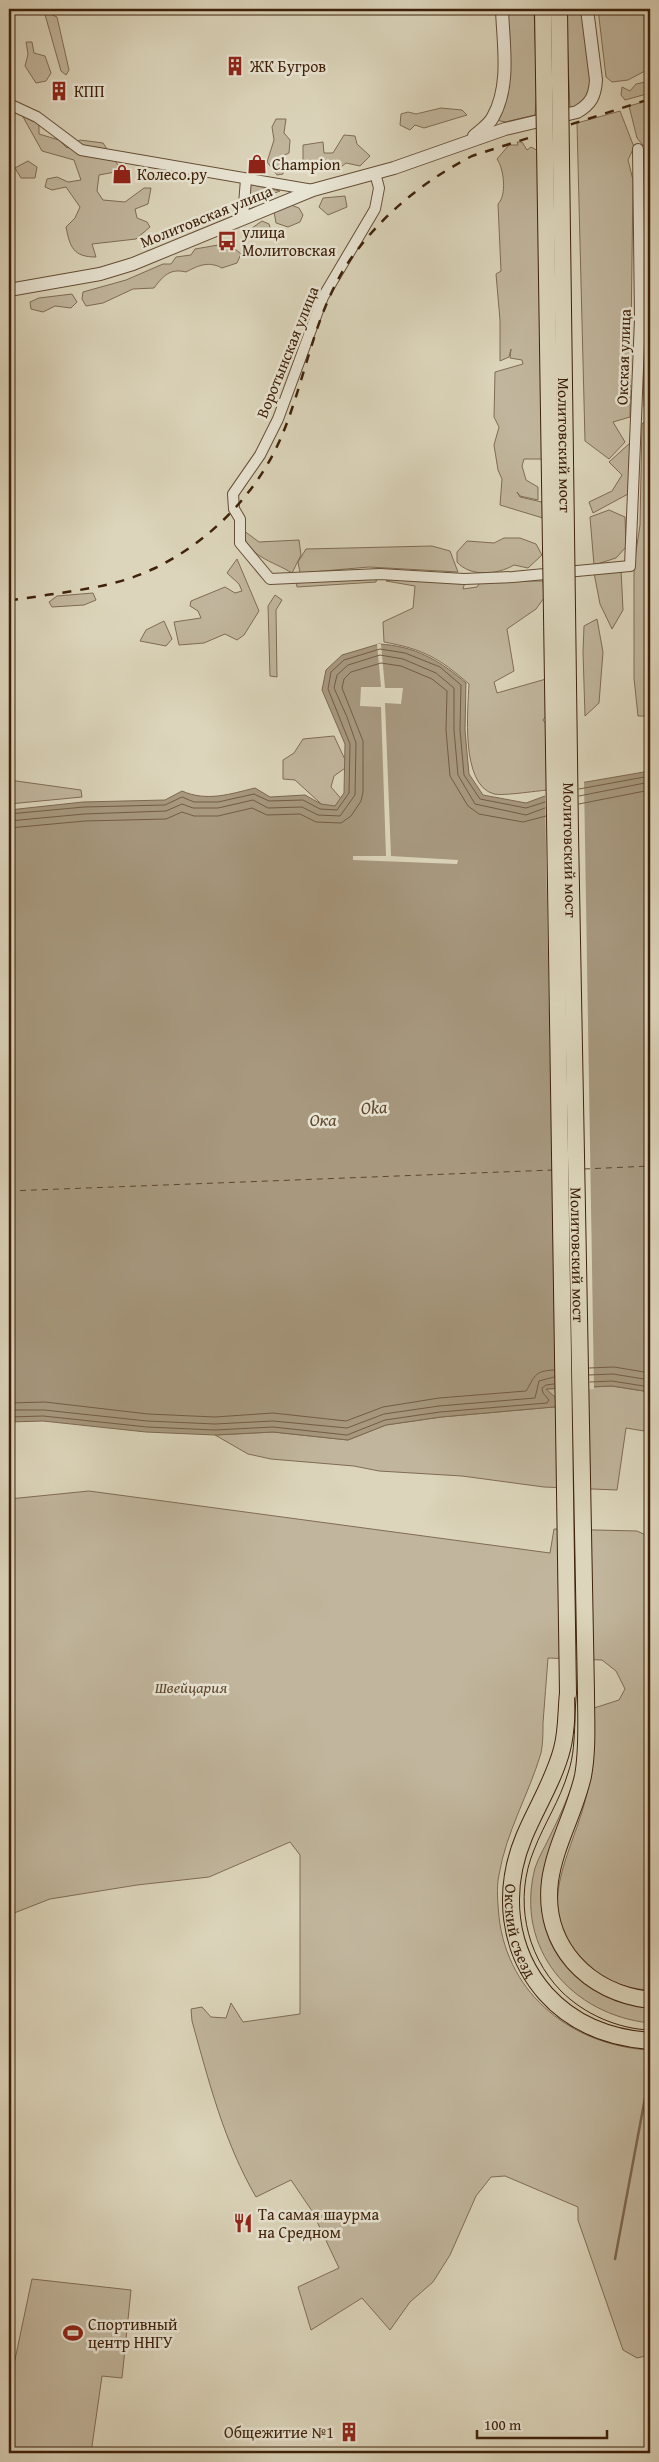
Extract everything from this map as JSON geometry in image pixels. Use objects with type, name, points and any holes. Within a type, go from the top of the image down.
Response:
[{"type":"main road","name":"Молитовский мост","points":[[543,9],[568,1693]]},
{"type":"main road","name":"Молитовский мост","points":[[559,9],[570,843],[586,1693]]},
{"type":"main road","name":"Окский съезд","points":[[568,1693],[562,1749],[524,1837],[514,1866],[510,1908],[513,1932],[523,1959],[534,1978],[557,2006],[570,2016],[594,2028],[629,2040],[650,2041]]},
{"type":"main road","name":"Окский съезд","points":[[586,1693],[586,1754],[583,1775],[550,1880],[550,1915],[559,1940],[566,1952],[586,1975],[614,1992],[650,2000]]},
{"type":"street","points":[[468,141],[494,117],[501,97],[504,79],[502,9]]},
{"type":"street","name":"Молитовская улица","points":[[9,290],[108,272],[133,264],[313,190],[411,163],[505,129],[577,112],[587,106],[593,98],[596,80],[586,9]]},
{"type":"street","points":[[9,104],[38,117],[81,150],[313,190]]},
{"type":"street","points":[[494,117],[497,124],[505,129]]},
{"type":"street","name":"Окская улица","points":[[240,543],[270,579],[380,574],[464,579],[513,578],[630,566],[640,319],[638,150]]},
{"type":"street","name":"Воротынская улица","points":[[240,543],[240,518],[234,509],[233,494],[260,455],[278,419],[323,297],[375,209],[379,188],[375,173]]},
{"type":"street","points":[[243,218],[246,178]]},
{"type":"green space","points":[[506,9],[534,9],[537,89],[535,115],[506,122],[500,121],[498,118]]},
{"type":"green space","points":[[566,9],[583,9],[592,79],[584,103],[570,110]]},
{"type":"green space","points":[[598,9],[644,9],[645,71],[628,80],[612,82],[606,77]]},
{"type":"green space","points":[[44,11],[57,17],[69,70],[66,75],[61,71]]},
{"type":"green space","points":[[26,42],[32,42],[34,53],[45,56],[51,73],[46,81],[36,83],[25,66],[28,54]]},
{"type":"green space","points":[[650,81],[650,93],[625,100],[621,95],[622,87],[630,91],[636,84]]},
{"type":"green space","points":[[650,100],[650,408],[644,407],[640,198],[642,158],[647,155],[647,150],[637,138],[629,106]]},
{"type":"green space","points":[[441,108],[462,110],[467,115],[424,128],[415,125],[410,130],[400,125],[401,114],[408,112],[416,114]]},
{"type":"green space","points":[[620,111],[634,147],[628,160],[633,180],[630,417],[613,422],[625,442],[609,459],[585,441],[577,123]]},
{"type":"green space","points":[[22,115],[39,123],[39,134],[59,140],[67,148],[80,140],[103,143],[118,165],[115,172],[99,175],[97,191],[103,200],[125,202],[144,188],[151,188],[148,204],[135,209],[137,218],[147,222],[150,227],[136,239],[92,244],[96,257],[88,257],[77,253],[71,245],[66,227],[75,218],[80,207],[66,187],[52,190],[45,187],[47,179],[57,177],[68,182],[81,180],[74,160],[42,151]]},
{"type":"green space","points":[[276,119],[286,119],[284,133],[290,140],[289,153],[276,159],[284,165],[283,174],[277,175],[267,162],[274,140],[272,127]]},
{"type":"green space","points":[[344,135],[355,136],[357,144],[370,156],[360,166],[346,163],[335,169],[324,170],[303,160],[303,145],[323,142],[324,153],[333,153]]},
{"type":"green space","points":[[517,142],[522,142],[527,150],[531,147],[540,152],[547,459],[524,459],[522,466],[526,480],[538,487],[538,500],[520,496],[517,492],[520,497],[546,503],[546,519],[500,505],[502,479],[498,470],[494,445],[499,427],[494,417],[495,372],[523,364],[522,360],[510,358],[511,349],[509,357],[500,361],[500,320],[496,274],[501,271],[498,204],[503,195],[503,175],[497,159],[509,145],[518,145]]},
{"type":"green space","points":[[28,161],[37,167],[35,178],[21,178],[15,168]]},
{"type":"green space","points":[[249,184],[280,191],[247,204]]},
{"type":"green space","points":[[345,196],[347,207],[328,215],[319,207],[323,198]]},
{"type":"green space","points":[[291,205],[299,208],[303,215],[300,222],[288,227],[276,223],[274,212]]},
{"type":"green space","points":[[262,221],[269,224],[271,231],[251,240],[247,236],[252,228]]},
{"type":"green space","points":[[218,245],[232,246],[241,254],[237,263],[222,268],[208,264],[186,272],[171,272],[154,288],[133,289],[103,303],[86,306],[82,299],[83,292],[126,280],[163,264],[171,264],[176,257],[191,255],[195,249]]},
{"type":"green space","points":[[72,294],[77,302],[71,308],[55,306],[43,312],[31,309],[30,302],[39,298]]},
{"type":"green space","points":[[650,417],[650,716],[638,716],[634,678],[634,565],[640,525],[642,424]]},
{"type":"green space","points":[[630,443],[628,494],[593,513],[589,502],[612,491],[622,475],[609,462]]},
{"type":"green space","points":[[609,510],[625,517],[626,547],[616,558],[594,565],[590,517]]},
{"type":"green space","points":[[243,530],[259,542],[299,540],[301,555],[292,573],[254,552],[245,539]]},
{"type":"green space","points":[[504,538],[520,538],[536,544],[542,555],[528,568],[514,565],[500,571],[484,573],[469,570],[457,562],[457,552],[467,541],[494,543]]},
{"type":"green space","points":[[432,546],[450,551],[458,572],[369,567],[300,573],[298,562],[306,549]]},
{"type":"green space","points":[[237,559],[259,611],[244,635],[237,640],[225,634],[204,643],[179,645],[174,622],[201,618],[198,611],[190,606],[191,601],[225,587],[235,593],[242,591],[239,584],[227,573]]},
{"type":"green space","points":[[621,569],[623,610],[612,629],[600,604],[594,573]]},
{"type":"green space","points":[[377,576],[376,582],[297,587],[296,580]]},
{"type":"green space","points":[[404,576],[465,582],[463,589],[477,587],[481,581],[543,581],[544,598],[536,609],[507,629],[514,671],[494,682],[497,693],[546,679],[550,711],[543,720],[548,727],[548,790],[494,794],[483,788],[476,777],[468,745],[469,684],[449,667],[430,656],[410,648],[384,642],[383,622],[413,608],[415,586],[386,581]]},
{"type":"green space","points":[[93,593],[96,600],[84,605],[52,607],[49,602],[57,596]]},
{"type":"green space","points":[[275,595],[282,600],[276,610],[277,677],[270,676],[268,606]]},
{"type":"green space","points":[[597,619],[603,652],[599,703],[585,716],[584,626]]},
{"type":"green space","points":[[164,621],[172,639],[166,646],[140,641],[146,630]]},
{"type":"green space","points":[[334,736],[348,766],[334,776],[331,787],[344,802],[330,812],[295,780],[283,779],[283,760],[294,753],[303,739]]},
{"type":"green space","points":[[9,780],[81,790],[82,797],[9,804]]},
{"type":"green space","points":[[612,1386],[650,1392],[650,1432],[626,1428],[617,1490],[544,1487],[462,1476],[379,1471],[354,1466],[271,1459],[248,1454],[215,1435],[273,1432],[348,1440],[386,1425],[441,1417],[564,1406],[545,1389]]},
{"type":"green space","name":"Швейцария","points":[[89,1491],[550,1553],[554,1529],[637,1531],[650,1537],[650,1990],[623,1986],[607,1979],[592,1969],[568,1942],[559,1921],[558,1899],[561,1877],[588,1788],[594,1708],[619,1700],[625,1689],[616,1671],[602,1660],[548,1658],[541,1753],[502,1859],[497,1891],[499,1917],[505,1945],[516,1971],[531,1993],[549,2012],[571,2027],[596,2039],[622,2046],[650,2050],[650,2355],[637,2358],[623,2350],[578,2220],[578,2207],[505,2176],[491,2177],[476,2196],[450,2255],[433,2282],[410,2302],[390,2330],[362,2298],[311,2330],[298,2287],[339,2268],[312,2211],[291,2180],[256,2197],[235,2155],[218,2111],[192,2021],[191,2009],[202,2007],[211,2017],[226,2018],[231,2003],[243,2022],[300,2014],[300,1855],[290,1842],[209,1877],[137,1885],[50,1899],[9,1915],[9,1499]]},
{"type":"green space","points":[[576,1774],[545,1872],[542,1911],[547,1930],[594,1989],[607,1997],[650,2007],[650,2023],[622,2017],[596,2007],[574,1992],[555,1973],[542,1951],[533,1925],[531,1898],[535,1868]]},
{"type":"green space","name":"Спортивный центр ННГУ","points":[[32,2279],[131,2290],[122,2378],[102,2376],[91,2453],[9,2453],[9,2388]]},
{"type":"water","name":"Ока","points":[[379,644],[415,651],[446,667],[466,683],[465,730],[469,774],[483,795],[526,803],[580,783],[650,771],[650,1392],[612,1386],[546,1389],[565,1406],[441,1417],[386,1425],[348,1440],[273,1432],[215,1435],[146,1432],[43,1421],[9,1422],[9,810],[83,802],[165,800],[182,791],[200,796],[218,796],[255,788],[270,797],[305,795],[321,804],[335,806],[344,793],[345,744],[322,690],[326,670],[342,655]]},
{"type":"pier","points":[[377,644],[381,644],[385,688],[403,688],[401,704],[385,703],[391,856],[458,860],[457,864],[353,860],[353,856],[386,856],[381,707],[360,706],[361,687],[381,687]]},
{"type":"pier","points":[[584,780],[594,1389],[556,1391],[545,794]]},
{"type":"waterway","points":[[615,2259],[650,2071]]},
{"type":"ferry route","points":[[584,1169],[650,1166]]},
{"type":"ferry route","points":[[9,1191],[553,1170]]},
{"type":"tram line","points":[[548,9],[575,1721],[570,1767],[561,1793],[538,1840],[528,1868],[524,1906],[526,1925],[531,1943],[539,1960],[561,1991],[580,2007],[602,2019],[626,2027],[650,2030]]},
{"type":"railway","points":[[9,600],[92,588],[141,574],[174,558],[194,545],[230,513],[261,475],[273,455],[291,411],[320,320],[339,277],[364,241],[391,212],[421,187],[472,156],[650,99]]},
{"type":"place","name":"ЖК Бугров","points":[[235,66]]},
{"type":"place","name":"КПП","points":[[59,91]]},
{"type":"place","name":"Champion","points":[[257,164]]},
{"type":"place","name":"Колесо.ру","points":[[122,174]]},
{"type":"place","name":"улица Молитовская","points":[[227,241]]},
{"type":"place","name":"Та самая шаурма на Средном","points":[[243,2223]]},
{"type":"place","name":"Спортивный центр ННГУ","points":[[73,2333]]},
{"type":"place","name":"Общежитие №1","points":[[349,2432]]},
{"type":"water label","name":"Oka","points":[[374,1107]]}]
